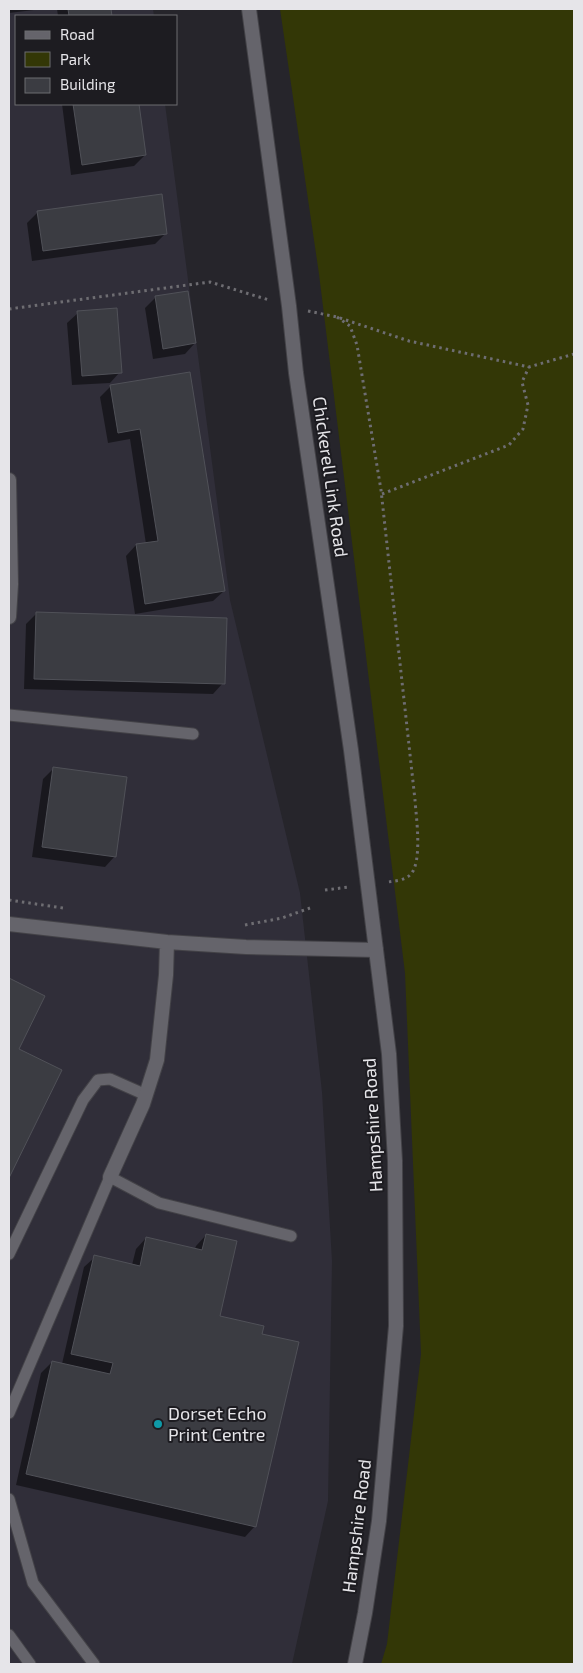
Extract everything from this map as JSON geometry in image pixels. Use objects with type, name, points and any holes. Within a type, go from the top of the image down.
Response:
[{"type":"main road","name":"Chickerell Link Road","points":[[250,9],[296,373],[352,750],[376,950]]},
{"type":"main road","points":[[9,480],[12,584],[9,617]]},
{"type":"main road","points":[[9,924],[167,942],[246,947],[376,950]]},
{"type":"main road","points":[[110,1177],[146,1095],[157,1060],[167,942]]},
{"type":"main road","name":"Hampshire Road","points":[[355,1664],[379,1521],[396,1326],[395,1161],[388,1054],[376,950]]},
{"type":"lane","points":[[9,715],[193,734]]},
{"type":"lane","points":[[9,1254],[83,1100],[98,1080],[110,1079],[146,1095]]},
{"type":"lane","points":[[9,1413],[110,1177],[159,1203],[291,1236]]},
{"type":"lane","points":[[9,1499],[33,1583],[94,1664]]},
{"type":"lane","points":[[9,1635],[30,1664]]},
{"type":"path","points":[[9,309],[210,282],[318,314],[337,317],[409,341],[529,367],[574,354]]},
{"type":"path","points":[[325,890],[398,881],[411,875],[416,862],[417,839],[415,800],[382,494],[357,345],[350,326],[337,317]]},
{"type":"path","points":[[382,494],[509,444],[523,429],[528,406],[522,382],[529,367]]},
{"type":"path","points":[[9,900],[67,908]]},
{"type":"path","points":[[239,925],[282,918],[310,908]]},
{"type":"shaded area","points":[[9,9],[153,9],[154,15],[15,15],[15,105],[165,105],[230,600],[300,893],[322,1092],[332,1261],[328,1501],[292,1664],[9,1664]]},
{"type":"green space","points":[[280,9],[574,9],[574,1664],[381,1664],[387,1644],[421,1354],[405,973],[319,274]]},
{"type":"building","points":[[68,9],[111,9],[112,15],[69,15]]},
{"type":"building","points":[[73,105],[139,105],[146,155],[82,165]]},
{"type":"building","points":[[162,194],[167,234],[43,251],[37,211]]},
{"type":"building","points":[[188,291],[196,343],[163,349],[155,296]]},
{"type":"building","points":[[117,308],[122,373],[82,376],[77,311]]},
{"type":"building","points":[[190,372],[225,591],[145,604],[136,544],[158,541],[140,429],[118,433],[110,385]]},
{"type":"building","points":[[36,612],[227,618],[225,684],[34,679]]},
{"type":"building","points":[[53,767],[127,777],[116,857],[42,847]]},
{"type":"building","points":[[9,978],[45,996],[19,1049],[62,1070],[9,1178]]},
{"type":"building","name":"Dorset Echo Print Centre","points":[[206,1234],[237,1241],[220,1316],[264,1326],[262,1334],[299,1342],[256,1527],[26,1474],[52,1361],[110,1374],[113,1363],[71,1354],[94,1255],[140,1266],[146,1237],[202,1250]]},
{"type":"place","name":"Dorset Echo Print Centre","points":[[158,1424]]}]
